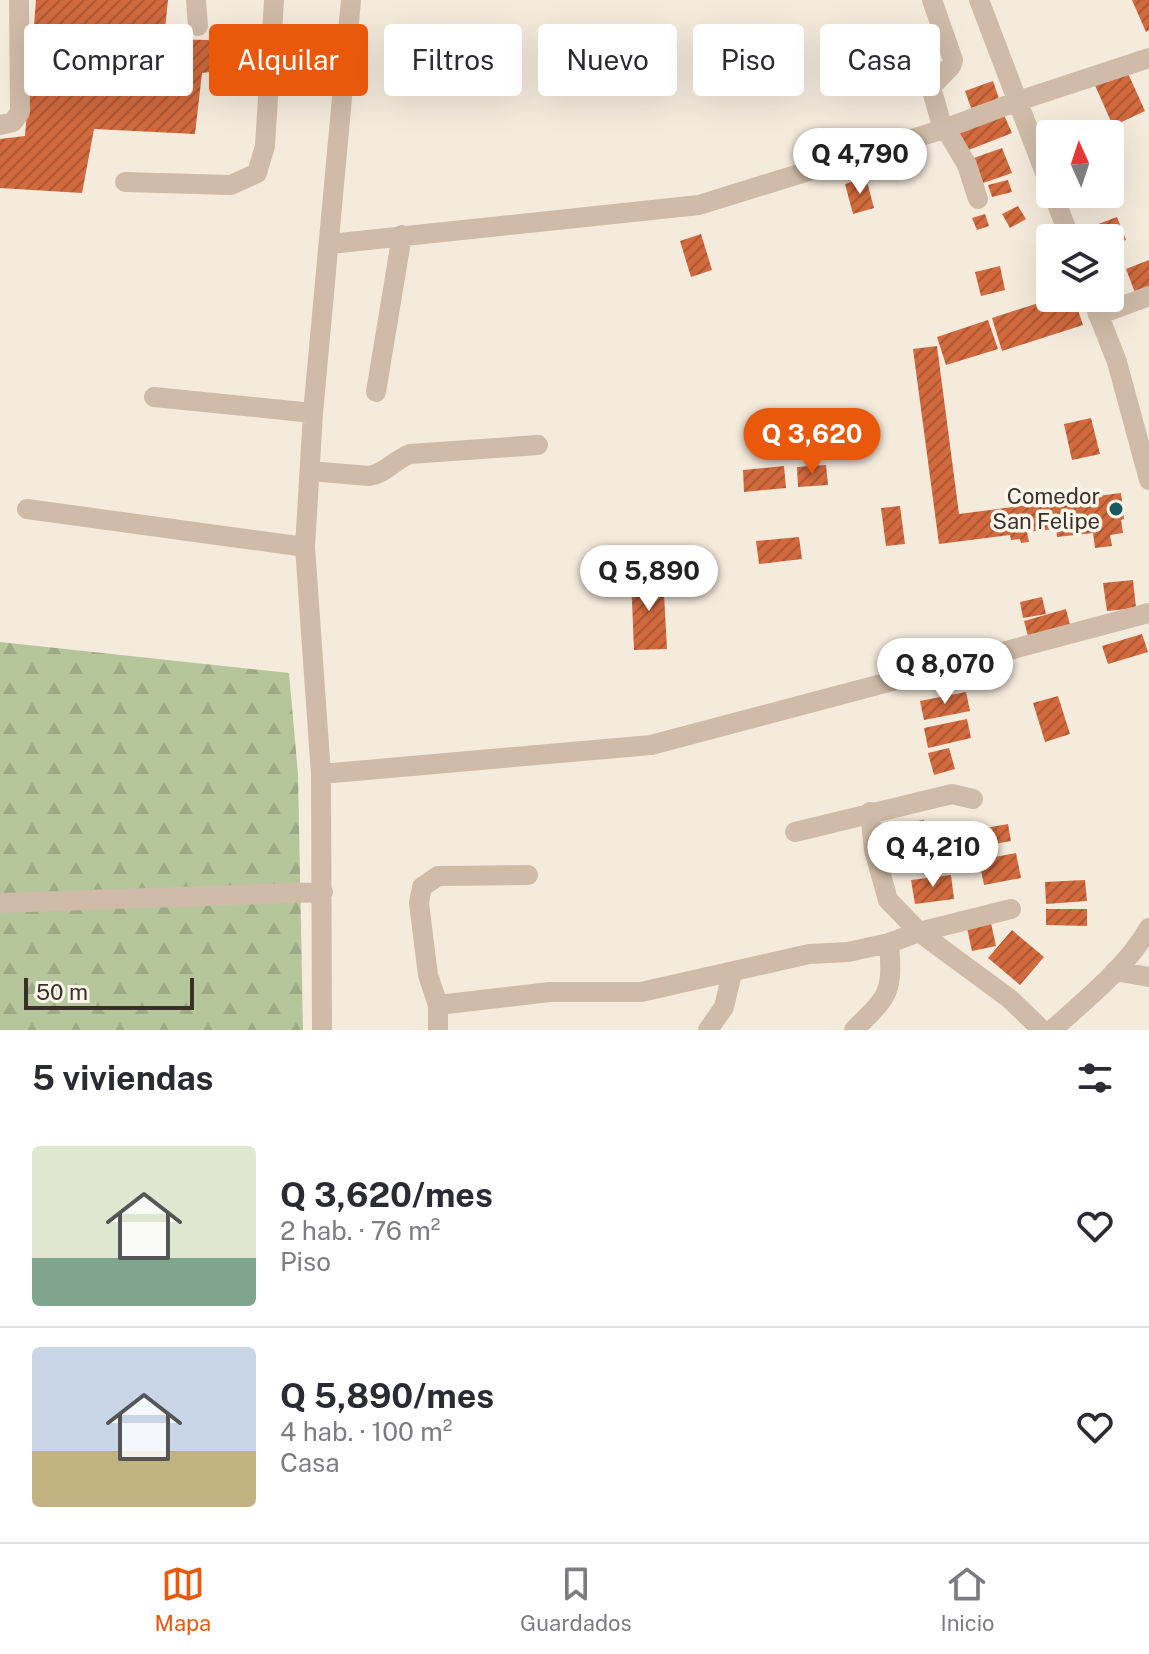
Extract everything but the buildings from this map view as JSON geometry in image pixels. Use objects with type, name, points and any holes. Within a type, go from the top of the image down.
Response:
[{"type":"street","points":[[0,125],[13,122],[20,112],[19,0]]},
{"type":"street","points":[[196,0],[198,26]]},
{"type":"street","points":[[125,182],[231,185],[257,173],[265,146],[274,0]]},
{"type":"street","points":[[322,1030],[321,774],[305,547],[313,413],[351,0]]},
{"type":"street","points":[[932,0],[953,53],[951,66],[931,87],[944,129],[967,165],[978,199]]},
{"type":"street","points":[[979,0],[1036,149]]},
{"type":"street","points":[[330,244],[699,205],[944,129],[1149,58]]},
{"type":"street","points":[[376,392],[402,235]]},
{"type":"street","points":[[1124,301],[1149,296]]},
{"type":"street","points":[[1097,312],[1117,362],[1149,480]]},
{"type":"street","points":[[154,397],[313,413]]},
{"type":"street","points":[[310,471],[369,476],[379,474],[410,454],[538,445]]},
{"type":"street","points":[[27,509],[305,547]]},
{"type":"street","points":[[321,774],[651,745],[1149,613]]},
{"type":"street","points":[[795,832],[952,794],[973,799]]},
{"type":"street","points":[[870,812],[874,850],[888,900],[919,932],[1010,999],[1042,1030]]},
{"type":"street","points":[[438,1030],[438,1005],[428,975],[419,903],[422,887],[438,876],[528,875]]},
{"type":"street","points":[[0,903],[323,892]]},
{"type":"street","points":[[438,1005],[550,992],[641,992],[809,954],[848,952],[889,943],[919,932],[1011,909]]},
{"type":"street","points":[[1052,1030],[1115,971],[1141,943],[1149,928]]},
{"type":"street","points":[[854,1030],[889,992],[892,979],[889,943]]},
{"type":"street","points":[[1115,971],[1149,977]]},
{"type":"street","points":[[708,1030],[724,1007],[732,973]]},
{"type":"green space","points":[[0,642],[289,673],[298,774],[303,1030],[0,1030]]},
{"type":"place","name":"Comedor San Felipe","points":[[1116,509]]}]
